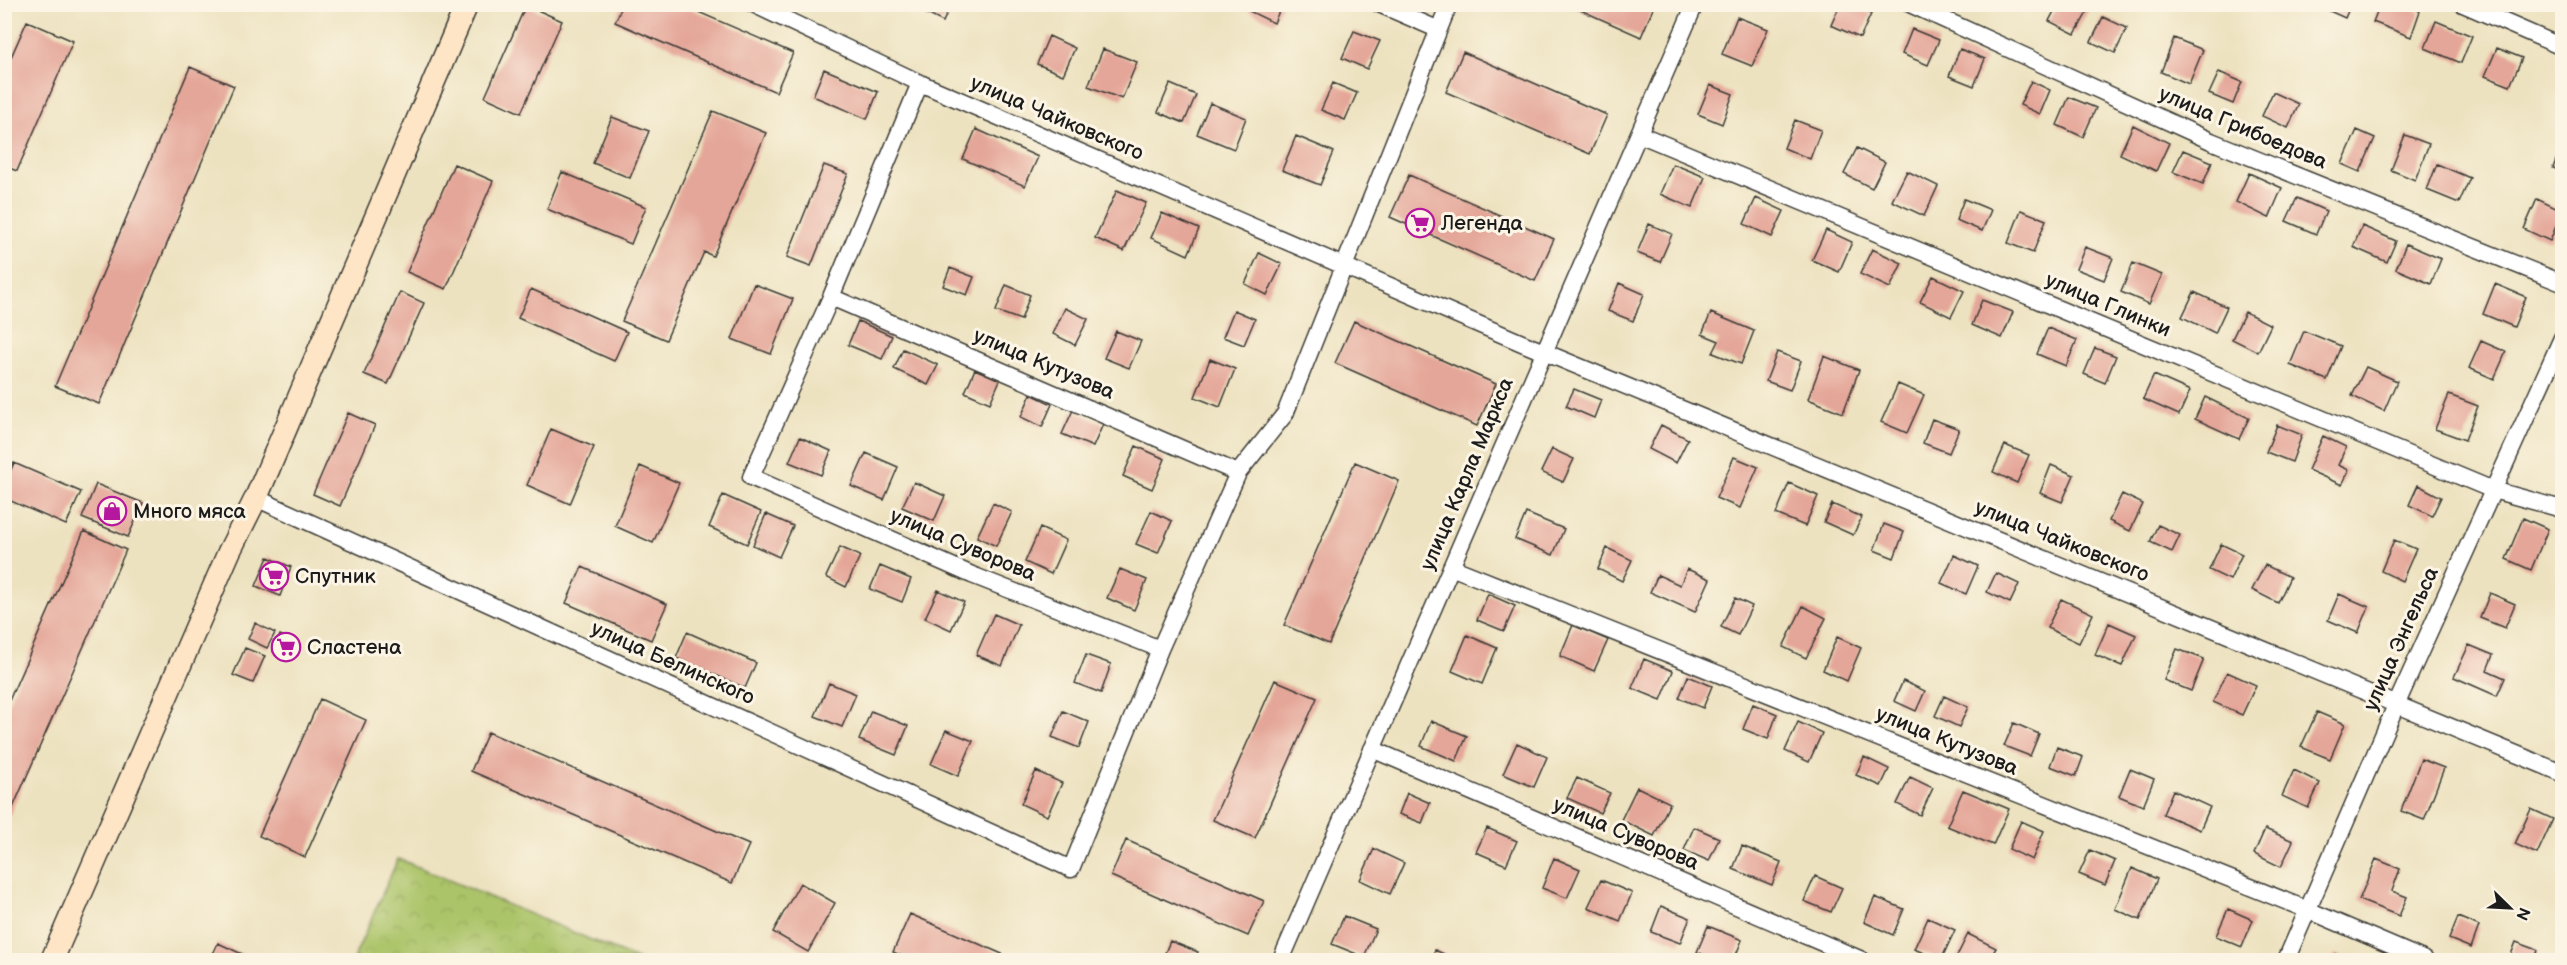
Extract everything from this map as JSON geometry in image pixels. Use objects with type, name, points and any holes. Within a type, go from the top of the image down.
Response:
[{"type":"main road","points":[[52,960],[230,552],[256,498],[467,4]]},
{"type":"street","name":"улица Чайковского","points":[[753,4],[920,84],[1347,265],[1544,352],[2562,773]]},
{"type":"street","points":[[1379,4],[1437,29]]},
{"type":"street","points":[[1160,649],[1238,473],[1285,414],[1347,265],[1437,29],[1449,4]]},
{"type":"street","name":"улица Карла Маркса","points":[[1282,960],[1695,4]]},
{"type":"street","name":"улица Грибоедова","points":[[1910,4],[2211,141],[2562,283]]},
{"type":"street","points":[[2463,4],[2562,47]]},
{"type":"street","points":[[831,297],[920,84]]},
{"type":"street","name":"улица Глинки","points":[[1639,134],[2493,490],[2562,509]]},
{"type":"street","name":"улица Кутузова","points":[[831,297],[1238,473]]},
{"type":"street","name":"улица Суворова","points":[[831,297],[751,477],[972,575],[1160,649]]},
{"type":"street","name":"улица Энгельса","points":[[2286,960],[2397,704],[2562,338]]},
{"type":"street","name":"улица Белинского","points":[[256,498],[1071,869],[1160,649]]},
{"type":"street","name":"улица Кутузова","points":[[1451,567],[2308,910],[2425,960]]},
{"type":"street","name":"улица Суворова","points":[[1372,749],[1862,960]]},
{"type":"green space","points":[[399,859],[639,960],[353,960]]},
{"type":"building","points":[[623,4],[680,4],[793,53],[776,92],[615,22]]},
{"type":"building","points":[[921,4],[951,4],[943,22],[919,10]]},
{"type":"building","points":[[1252,4],[1282,4],[1274,23],[1249,11]]},
{"type":"building","points":[[1567,4],[1655,4],[1641,37]]},
{"type":"building","points":[[2058,4],[2080,4],[2089,9],[2075,34],[2049,21]]},
{"type":"building","points":[[2314,4],[2351,4],[2345,18]]},
{"type":"building","points":[[2380,4],[2403,4],[2420,11],[2411,37],[2373,22]]},
{"type":"building","points":[[526,5],[562,21],[521,113],[485,97]]},
{"type":"building","points":[[1840,5],[1851,5],[1871,14],[1860,38],[1831,25]]},
{"type":"building","points":[[1737,17],[1768,29],[1752,66],[1722,54]]},
{"type":"building","points":[[2103,17],[2127,28],[2115,53],[2091,42]]},
{"type":"building","points":[[27,21],[73,41],[17,171],[4,166],[4,73]]},
{"type":"building","points":[[2436,21],[2472,36],[2461,63],[2425,48]]},
{"type":"building","points":[[1912,29],[1939,40],[1928,65],[1902,54]]},
{"type":"building","points":[[1354,31],[1380,41],[1367,69],[1342,58]]},
{"type":"building","points":[[1049,36],[1075,48],[1063,75],[1037,64]]},
{"type":"building","points":[[2174,38],[2203,50],[2189,84],[2161,72]]},
{"type":"building","points":[[2497,48],[2522,58],[2510,86],[2485,76]]},
{"type":"building","points":[[1103,49],[1137,62],[1122,99],[1088,86]]},
{"type":"building","points":[[1960,49],[1985,59],[1974,86],[1949,76]]},
{"type":"building","points":[[1463,52],[1607,115],[1590,154],[1446,92]]},
{"type":"building","points":[[190,67],[234,86],[99,404],[55,386]]},
{"type":"building","points":[[824,69],[878,92],[867,119],[813,96]]},
{"type":"building","points":[[2219,72],[2242,82],[2233,104],[2209,94]]},
{"type":"building","points":[[2031,81],[2050,90],[2040,114],[2020,105]]},
{"type":"building","points":[[1333,83],[1357,93],[1345,120],[1321,110]]},
{"type":"building","points":[[1170,84],[1196,95],[1184,123],[1158,112]]},
{"type":"building","points":[[1710,85],[1733,94],[1722,124],[1698,114]]},
{"type":"building","points":[[2273,92],[2299,104],[2288,128],[2262,116]]},
{"type":"building","points":[[2069,97],[2096,108],[2083,137],[2057,125]]},
{"type":"building","points":[[1210,103],[1246,118],[1234,149],[1197,134]]},
{"type":"building","points":[[713,111],[766,133],[713,256],[704,252],[666,340],[622,321]]},
{"type":"building","points":[[612,117],[649,131],[630,178],[593,163]]},
{"type":"building","points":[[1795,120],[1821,130],[1810,159],[1784,148]]},
{"type":"building","points":[[2133,125],[2169,143],[2156,171],[2120,154]]},
{"type":"building","points":[[976,129],[1038,157],[1025,186],[963,159]]},
{"type":"building","points":[[2357,130],[2375,138],[2360,172],[2342,164]]},
{"type":"building","points":[[2405,135],[2429,144],[2415,180],[2391,170]]},
{"type":"building","points":[[1296,136],[1334,152],[1320,185],[1282,170]]},
{"type":"building","points":[[2562,144],[2562,171],[2553,168]]},
{"type":"building","points":[[1857,148],[1885,162],[1872,188],[1844,174]]},
{"type":"building","points":[[2183,150],[2212,162],[2203,184],[2173,172]]},
{"type":"building","points":[[454,164],[493,181],[446,289],[407,272]]},
{"type":"building","points":[[1673,164],[1705,177],[1692,208],[1660,194]]},
{"type":"building","points":[[2437,164],[2470,178],[2459,203],[2427,190]]},
{"type":"building","points":[[824,165],[848,174],[811,266],[787,257]]},
{"type":"building","points":[[1907,171],[1938,186],[1924,216],[1892,201]]},
{"type":"building","points":[[562,172],[646,207],[631,244],[547,209]]},
{"type":"building","points":[[2249,173],[2282,188],[2269,218],[2236,202]]},
{"type":"building","points":[[1409,175],[1554,239],[1535,281],[1390,217]]},
{"type":"building","points":[[1117,190],[1146,203],[1124,251],[1095,238]]},
{"type":"building","points":[[1756,198],[1784,211],[1772,237],[1744,224]]},
{"type":"building","points":[[2297,198],[2326,211],[2316,234],[2286,221]]},
{"type":"building","points":[[1964,199],[1991,210],[1982,231],[1956,220]]},
{"type":"building","points":[[2537,199],[2562,211],[2550,241],[2524,229]]},
{"type":"building","points":[[2021,210],[2046,220],[2033,253],[2008,243]]},
{"type":"building","points":[[1162,213],[1199,229],[1188,255],[1151,238]]},
{"type":"building","points":[[1649,224],[1672,234],[1660,262],[1637,253]]},
{"type":"building","points":[[2362,226],[2396,241],[2387,262],[2353,247]]},
{"type":"building","points":[[1826,230],[1852,242],[1839,272],[1812,260]]},
{"type":"building","points":[[2406,244],[2441,259],[2431,284],[2396,269]]},
{"type":"building","points":[[2085,247],[2113,258],[2104,280],[2076,269]]},
{"type":"building","points":[[1872,249],[1902,263],[1890,288],[1860,274]]},
{"type":"building","points":[[1259,253],[1282,264],[1267,295],[1245,284]]},
{"type":"building","points":[[2133,263],[2162,275],[2149,304],[2121,292]]},
{"type":"building","points":[[950,268],[974,277],[967,295],[943,286]]},
{"type":"building","points":[[1933,276],[1964,291],[1951,317],[1920,302]]},
{"type":"building","points":[[1619,283],[1644,294],[1633,321],[1608,311]]},
{"type":"building","points":[[754,284],[793,299],[771,354],[732,339]]},
{"type":"building","points":[[2495,284],[2526,297],[2514,327],[2483,314]]},
{"type":"building","points":[[1006,285],[1030,295],[1021,320],[996,311]]},
{"type":"building","points":[[531,289],[627,332],[614,361],[518,318]]},
{"type":"building","points":[[400,292],[424,303],[388,384],[364,374]]},
{"type":"building","points":[[2194,292],[2227,307],[2215,333],[2182,317]]},
{"type":"building","points":[[1982,300],[2013,312],[2002,338],[1972,325]]},
{"type":"building","points":[[1065,308],[1088,319],[1075,345],[1053,334]]},
{"type":"building","points":[[1234,310],[1255,319],[1244,345],[1223,337]]},
{"type":"building","points":[[2245,312],[2271,325],[2258,352],[2232,339]]},
{"type":"building","points":[[1711,313],[1754,331],[1741,364],[1713,353],[1719,341],[1702,334]]},
{"type":"building","points":[[858,321],[892,336],[882,359],[848,345]]},
{"type":"building","points":[[1354,321],[1496,384],[1477,426],[1335,363]]},
{"type":"building","points":[[2048,328],[2077,340],[2066,366],[2037,354]]},
{"type":"building","points":[[1116,331],[1141,341],[1129,368],[1104,358]]},
{"type":"building","points":[[2304,331],[2341,346],[2327,380],[2290,365]]},
{"type":"building","points":[[2481,341],[2506,352],[2494,379],[2469,368]]},
{"type":"building","points":[[2095,348],[2116,356],[2105,383],[2084,374]]},
{"type":"building","points":[[903,349],[938,365],[928,385],[894,369]]},
{"type":"building","points":[[1777,352],[1801,361],[1790,390],[1766,381]]},
{"type":"building","points":[[1824,356],[1859,370],[1843,413],[1808,399]]},
{"type":"building","points":[[1210,359],[1235,369],[1220,407],[1195,397]]},
{"type":"building","points":[[2366,367],[2397,381],[2384,411],[2352,396]]},
{"type":"building","points":[[975,369],[1000,380],[990,403],[965,392]]},
{"type":"building","points":[[2154,375],[2190,391],[2179,415],[2143,399]]},
{"type":"building","points":[[1898,384],[1924,395],[1907,433],[1881,422]]},
{"type":"building","points":[[1574,389],[1601,400],[1594,418],[1566,406]]},
{"type":"building","points":[[1031,394],[1052,404],[1042,427],[1021,417]]},
{"type":"building","points":[[2449,395],[2478,406],[2465,440],[2435,429]]},
{"type":"building","points":[[2205,397],[2249,418],[2239,439],[2195,419]]},
{"type":"building","points":[[1073,410],[1103,424],[1093,447],[1062,434]]},
{"type":"building","points":[[348,413],[375,425],[340,506],[313,494]]},
{"type":"building","points":[[1932,419],[1959,429],[1949,453],[1923,443]]},
{"type":"building","points":[[1661,425],[1688,439],[1676,463],[1649,449]]},
{"type":"building","points":[[2277,425],[2302,435],[2292,462],[2266,452]]},
{"type":"building","points":[[551,429],[594,447],[570,504],[527,485]]},
{"type":"building","points":[[2323,436],[2346,447],[2338,465],[2349,470],[2342,485],[2308,470]]},
{"type":"building","points":[[800,437],[831,451],[821,475],[789,462]]},
{"type":"building","points":[[2005,445],[2029,455],[2017,483],[1993,472]]},
{"type":"building","points":[[1136,446],[1165,459],[1152,489],[1123,476]]},
{"type":"building","points":[[1552,449],[1574,459],[1563,482],[1541,472]]},
{"type":"building","points":[[866,453],[898,467],[884,500],[851,486]]},
{"type":"building","points":[[1734,457],[1758,467],[1740,508],[1716,498]]},
{"type":"building","points":[[1355,462],[1399,481],[1329,644],[1284,625]]},
{"type":"building","points":[[14,463],[81,492],[66,525],[4,498],[4,485]]},
{"type":"building","points":[[2051,465],[2074,475],[2062,502],[2040,493]]},
{"type":"building","points":[[640,466],[679,483],[653,543],[615,526]]},
{"type":"building","points":[[914,482],[945,496],[934,521],[902,507]]},
{"type":"building","points":[[1789,483],[1818,496],[1805,526],[1776,514]]},
{"type":"building","name":"Много мяса","points":[[96,484],[143,503],[128,537],[82,518]]},
{"type":"building","points":[[2418,485],[2441,497],[2432,516],[2409,505]]},
{"type":"building","points":[[2122,494],[2143,504],[2130,531],[2109,521]]},
{"type":"building","points":[[723,495],[761,512],[747,544],[709,527]]},
{"type":"building","points":[[993,503],[1012,512],[996,546],[977,537]]},
{"type":"building","points":[[1832,504],[1862,517],[1853,535],[1824,522]]},
{"type":"building","points":[[1151,511],[1172,521],[1158,553],[1136,544]]},
{"type":"building","points":[[1526,513],[1564,529],[1553,555],[1515,539]]},
{"type":"building","points":[[766,514],[793,526],[779,557],[753,545]]},
{"type":"building","points":[[2523,518],[2548,529],[2531,570],[2506,559]]},
{"type":"building","points":[[1884,524],[1904,532],[1894,558],[1874,550]]},
{"type":"building","points":[[2158,525],[2180,535],[2172,552],[2150,542]]},
{"type":"building","points":[[1040,528],[1066,540],[1051,574],[1025,562]]},
{"type":"building","points":[[84,531],[126,550],[4,828],[4,712]]},
{"type":"building","points":[[2394,540],[2416,549],[2402,581],[2381,571]]},
{"type":"building","points":[[2221,544],[2242,554],[2230,580],[2209,570]]},
{"type":"building","points":[[840,547],[860,556],[846,587],[826,577]]},
{"type":"building","points":[[1607,548],[1632,560],[1622,581],[1598,569]]},
{"type":"building","points":[[1954,555],[1978,566],[1966,594],[1941,583]]},
{"type":"building","name":"Спутник","points":[[268,557],[291,567],[280,596],[256,586]]},
{"type":"building","points":[[2265,565],[2290,577],[2278,603],[2252,590]]},
{"type":"building","points":[[880,566],[911,579],[902,602],[870,589]]},
{"type":"building","points":[[582,567],[667,604],[651,640],[566,603]]},
{"type":"building","points":[[1120,569],[1147,580],[1134,610],[1107,598]]},
{"type":"building","points":[[1687,569],[1710,579],[1695,612],[1650,592],[1658,575],[1680,585]]},
{"type":"building","points":[[1996,573],[2019,584],[2010,603],[1987,592]]},
{"type":"building","points":[[938,590],[964,602],[951,630],[925,618]]},
{"type":"building","points":[[2490,593],[2515,604],[2505,628],[2480,618]]},
{"type":"building","points":[[1488,594],[1515,606],[1504,631],[1477,620]]},
{"type":"building","points":[[2339,594],[2369,607],[2358,633],[2328,620]]},
{"type":"building","points":[[1735,598],[1752,606],[1738,635],[1721,627]]},
{"type":"building","points":[[2061,599],[2093,614],[2079,643],[2047,628]]},
{"type":"building","points":[[1803,606],[1826,618],[1806,658],[1783,647]]},
{"type":"building","points":[[994,614],[1019,625],[1002,666],[976,655]]},
{"type":"building","points":[[255,623],[275,633],[267,648],[248,639]]},
{"type":"building","points":[[2109,623],[2136,635],[2122,666],[2095,655]]},
{"type":"building","points":[[1573,625],[1608,640],[1594,671],[1560,656]]},
{"type":"building","points":[[687,632],[756,663],[745,688],[676,658]]},
{"type":"building","name":"Сластена","points":[[280,635],[298,643],[291,659],[273,651]]},
{"type":"building","points":[[1467,635],[1497,648],[1482,684],[1452,671]]},
{"type":"building","points":[[1837,637],[1861,648],[1847,681],[1823,670]]},
{"type":"building","points":[[2469,645],[2493,655],[2487,670],[2505,678],[2497,696],[2454,677]]},
{"type":"building","points":[[245,648],[265,656],[253,683],[233,675]]},
{"type":"building","points":[[2177,649],[2204,659],[2191,691],[2164,680]]},
{"type":"building","points":[[1086,655],[1111,664],[1101,693],[1075,683]]},
{"type":"building","points":[[1644,659],[1673,671],[1661,700],[1632,688]]},
{"type":"building","points":[[2227,672],[2256,685],[2242,715],[2213,702]]},
{"type":"building","points":[[1688,676],[1712,686],[1703,708],[1679,698]]},
{"type":"building","points":[[1275,680],[1317,698],[1255,838],[1213,820]]},
{"type":"building","points":[[1903,681],[1925,691],[1916,711],[1894,701]]},
{"type":"building","points":[[829,683],[856,694],[842,727],[815,716]]},
{"type":"building","points":[[1944,696],[1968,707],[1959,727],[1935,716]]},
{"type":"building","points":[[320,699],[366,720],[305,857],[259,836]]},
{"type":"building","points":[[1753,704],[1777,714],[1768,739],[1743,729]]},
{"type":"building","points":[[871,711],[908,726],[896,755],[859,740]]},
{"type":"building","points":[[1063,711],[1089,722],[1079,748],[1052,737]]},
{"type":"building","points":[[2317,712],[2345,724],[2330,759],[2301,747]]},
{"type":"building","points":[[1431,721],[1467,736],[1456,761],[1421,746]]},
{"type":"building","points":[[1798,722],[1822,733],[1809,762],[1785,751]]},
{"type":"building","points":[[2014,723],[2039,734],[2030,756],[2004,746]]},
{"type":"building","points":[[946,730],[973,741],[958,776],[931,764]]},
{"type":"building","points":[[488,732],[749,845],[732,883],[471,771]]},
{"type":"building","points":[[1517,743],[1547,757],[1534,787],[1503,774]]},
{"type":"building","points":[[2057,747],[2083,757],[2076,776],[2050,766]]},
{"type":"building","points":[[1864,757],[1889,769],[1881,786],[1856,775]]},
{"type":"building","points":[[2421,759],[2444,768],[2424,820],[2401,811]]},
{"type":"building","points":[[2130,769],[2154,779],[2143,806],[2119,796]]},
{"type":"building","points":[[2294,770],[2320,783],[2308,808],[2282,796]]},
{"type":"building","points":[[1036,771],[1062,783],[1047,816],[1021,804]]},
{"type":"building","points":[[1910,777],[1933,788],[1920,815],[1897,804]]},
{"type":"building","points":[[1577,778],[1610,793],[1600,813],[1567,798]]},
{"type":"building","points":[[1637,787],[1670,803],[1654,836],[1621,820]]},
{"type":"building","points":[[1963,790],[2009,809],[1993,845],[1947,826]]},
{"type":"building","points":[[2173,790],[2210,807],[2200,830],[2163,814]]},
{"type":"building","points":[[1407,793],[1430,803],[1422,823],[1399,814]]},
{"type":"building","points":[[2531,809],[2553,819],[2537,854],[2515,844]]},
{"type":"building","points":[[2021,821],[2044,831],[2032,860],[2009,849]]},
{"type":"building","points":[[1694,827],[1719,838],[1709,861],[1684,850]]},
{"type":"building","points":[[1487,828],[1517,841],[1506,865],[1476,852]]},
{"type":"building","points":[[2265,829],[2293,841],[2281,867],[2254,854]]},
{"type":"building","points":[[1126,840],[1264,901],[1248,936],[1111,876]]},
{"type":"building","points":[[1742,846],[1781,862],[1772,885],[1733,869]]},
{"type":"building","points":[[1374,849],[1404,863],[1390,894],[1360,880]]},
{"type":"building","points":[[2090,850],[2115,861],[2105,885],[2079,874]]},
{"type":"building","points":[[1554,858],[1580,869],[1567,898],[1542,888]]},
{"type":"building","points":[[2376,859],[2400,869],[2392,891],[2407,897],[2399,916],[2359,900]]},
{"type":"building","points":[[2132,868],[2157,879],[2140,920],[2115,909]]},
{"type":"building","points":[[1815,876],[1842,888],[1831,912],[1804,901]]},
{"type":"building","points":[[1601,880],[1632,893],[1620,921],[1588,907]]},
{"type":"building","points":[[800,883],[835,903],[808,952],[773,932]]},
{"type":"building","points":[[1875,897],[1904,909],[1893,935],[1864,922]]},
{"type":"building","points":[[1661,906],[1690,918],[1680,943],[1651,932]]},
{"type":"building","points":[[2228,909],[2253,920],[2242,947],[2216,936]]},
{"type":"building","points":[[910,914],[1016,960],[912,960],[893,952]]},
{"type":"building","points":[[1344,916],[1376,929],[1364,957],[1332,944]]},
{"type":"building","points":[[2458,917],[2479,926],[2471,948],[2449,939]]},
{"type":"building","points":[[1928,918],[1955,930],[1941,960],[1914,949]]},
{"type":"building","points":[[1708,926],[1742,940],[1734,960],[1716,960],[1697,952]]},
{"type":"building","points":[[1968,934],[1996,948],[1989,960],[1955,960]]},
{"type":"building","points":[[1170,941],[1198,952],[1195,960],[1162,960]]},
{"type":"building","points":[[2516,942],[2538,950],[2535,960],[2509,960]]},
{"type":"building","points":[[218,943],[255,960],[210,960]]},
{"type":"building","points":[[1435,950],[1457,960],[1430,960]]},
{"type":"building","points":[[2335,954],[2349,960],[2332,960]]},
{"type":"place","name":"Легенда","points":[[1420,223]]},
{"type":"place","name":"Много мяса","points":[[112,511]]},
{"type":"place","name":"Спутник","points":[[274,576]]},
{"type":"place","name":"Сластена","points":[[286,647]]}]
